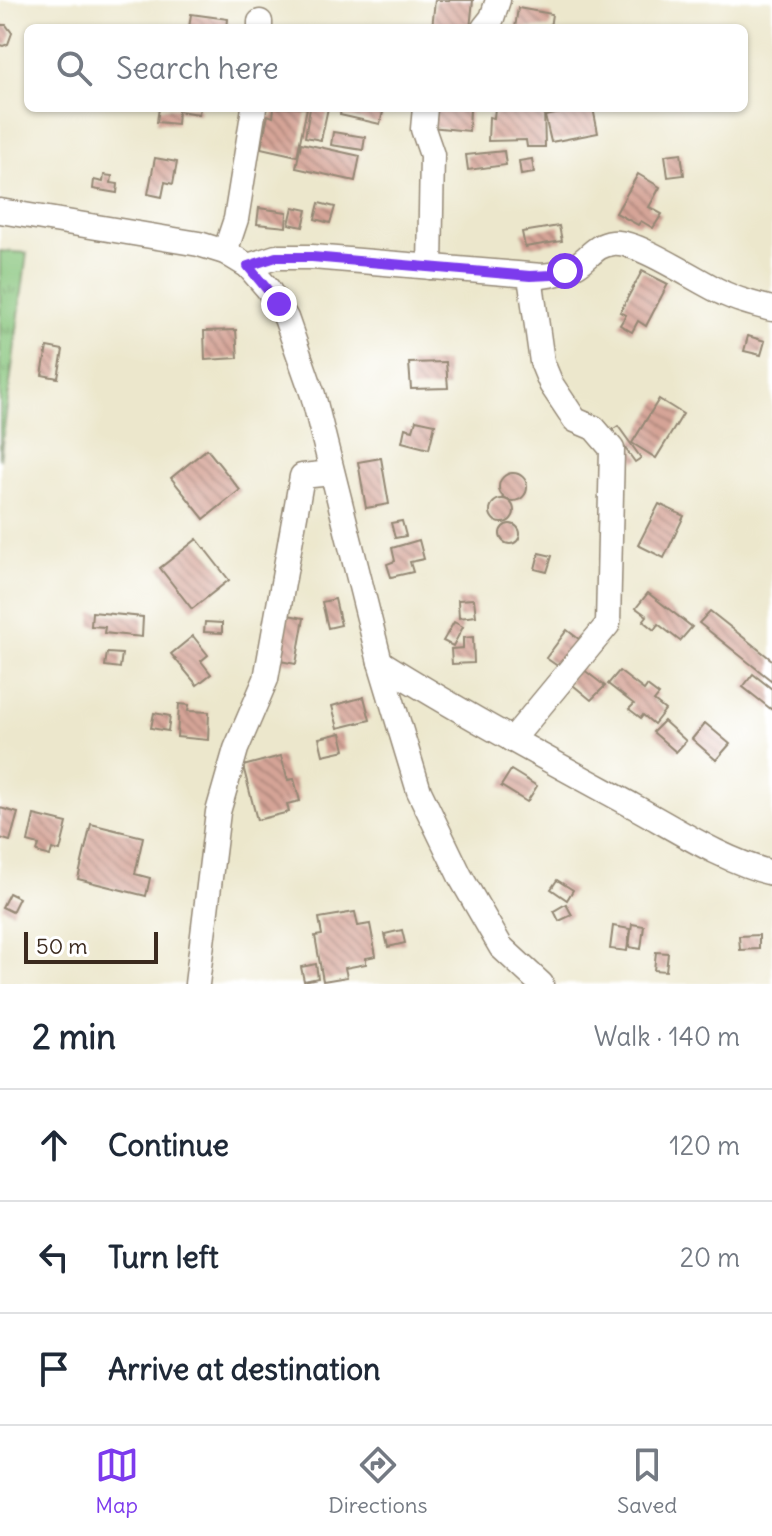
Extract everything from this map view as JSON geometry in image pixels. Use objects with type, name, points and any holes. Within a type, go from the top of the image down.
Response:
[{"type":"street","points":[[487,24],[498,0]]},
{"type":"street","points":[[225,252],[236,219],[253,112]]},
{"type":"street","points":[[425,112],[423,129],[432,155],[430,267]]},
{"type":"street","points":[[0,211],[199,244],[225,252],[248,266],[268,289],[286,318],[313,395],[380,662],[419,791],[460,876],[501,947],[541,984]]},
{"type":"street","points":[[248,266],[276,257],[530,276],[553,275],[579,264],[592,250],[602,245],[629,244],[724,294],[772,309]]},
{"type":"street","points":[[512,740],[608,624],[612,449],[594,428],[575,420],[551,384],[542,362],[530,276]]},
{"type":"street","points":[[197,984],[218,812],[236,749],[266,679],[302,476],[332,473]]},
{"type":"street","points":[[380,662],[512,740],[695,841],[772,873]]},
{"type":"street","points":[[397,718],[417,697],[433,694]]},
{"type":"green space","points":[[0,251],[27,253],[0,460]]},
{"type":"building","points":[[435,0],[473,0],[470,24],[432,24]]},
{"type":"building","points":[[518,8],[552,14],[551,24],[516,24]]},
{"type":"building","points":[[191,14],[228,19],[227,24],[190,24]]},
{"type":"building","points":[[0,25],[6,25],[12,33],[8,44],[3,46],[0,45]]},
{"type":"building","points":[[158,112],[178,112],[177,124],[157,122]]},
{"type":"building","points":[[274,112],[306,112],[297,156],[261,148],[268,115],[273,117]]},
{"type":"building","points":[[309,112],[327,112],[321,140],[305,137]]},
{"type":"building","points":[[340,112],[383,112],[380,124],[340,115]]},
{"type":"building","points":[[433,112],[470,112],[469,131],[431,127]]},
{"type":"building","points":[[495,112],[544,112],[545,147],[527,147],[526,140],[488,141],[489,117],[494,118]]},
{"type":"building","points":[[594,112],[598,133],[551,142],[545,116]]},
{"type":"building","points":[[333,132],[365,137],[363,150],[331,145]]},
{"type":"building","points":[[301,143],[360,156],[355,181],[296,168]]},
{"type":"building","points":[[504,151],[506,165],[468,170],[466,155]]},
{"type":"building","points":[[681,153],[684,175],[668,177],[665,155]]},
{"type":"building","points":[[155,158],[177,162],[173,184],[165,182],[162,197],[148,194]]},
{"type":"building","points":[[532,159],[534,173],[521,175],[519,161]]},
{"type":"building","points":[[638,174],[660,187],[649,207],[662,214],[653,228],[641,221],[638,225],[616,213]]},
{"type":"building","points":[[104,175],[112,176],[111,183],[118,184],[117,193],[93,189],[94,180],[103,182]]},
{"type":"building","points":[[319,203],[335,207],[330,223],[315,219]]},
{"type":"building","points":[[293,207],[307,210],[303,227],[289,224]]},
{"type":"building","points":[[259,208],[287,212],[286,227],[257,224]]},
{"type":"building","points":[[559,226],[562,241],[525,247],[522,232]]},
{"type":"building","points":[[642,271],[668,284],[646,326],[638,321],[632,332],[620,325],[626,315],[620,312]]},
{"type":"building","points":[[236,330],[238,358],[205,360],[204,331]]},
{"type":"building","points":[[748,336],[765,341],[761,355],[744,351]]},
{"type":"building","points":[[47,347],[63,350],[58,378],[42,375]]},
{"type":"building","points":[[446,362],[448,388],[411,389],[409,363]]},
{"type":"building","points":[[659,399],[683,414],[656,458],[632,443]]},
{"type":"building","points":[[416,420],[435,424],[429,449],[402,442],[405,428],[413,430]]},
{"type":"building","points":[[618,426],[641,458],[635,462],[612,430]]},
{"type":"building","points":[[207,449],[240,490],[204,519],[171,478]]},
{"type":"building","points":[[381,458],[389,504],[366,508],[358,462]]},
{"type":"building","points":[[513,473],[523,477],[527,487],[523,497],[513,501],[503,497],[499,487],[503,477]]},
{"type":"building","points":[[502,499],[510,503],[514,511],[510,519],[502,523],[494,519],[490,511],[494,503]]},
{"type":"building","points":[[659,504],[684,516],[664,558],[638,545]]},
{"type":"building","points":[[402,521],[406,536],[395,538],[391,523]]},
{"type":"building","points":[[506,524],[514,524],[520,534],[514,544],[506,544],[500,538],[500,530]]},
{"type":"building","points":[[197,539],[229,580],[192,609],[160,568]]},
{"type":"building","points":[[419,540],[424,559],[410,562],[413,572],[391,577],[387,564],[395,561],[392,548]]},
{"type":"building","points":[[539,553],[552,556],[547,572],[535,569]]},
{"type":"building","points":[[648,593],[692,627],[680,641],[658,624],[654,630],[643,621],[647,616],[636,608]]},
{"type":"building","points":[[335,599],[341,625],[328,628],[322,602]]},
{"type":"building","points":[[474,599],[476,616],[459,618],[458,600]]},
{"type":"building","points":[[710,611],[772,660],[772,681],[699,623]]},
{"type":"building","points":[[92,612],[143,617],[142,637],[104,633],[105,627],[91,626]]},
{"type":"building","points":[[288,615],[304,618],[296,664],[280,661]]},
{"type":"building","points":[[205,622],[222,623],[222,633],[204,632]]},
{"type":"building","points":[[454,622],[463,627],[453,646],[443,641]]},
{"type":"building","points":[[567,630],[580,640],[559,667],[546,658]]},
{"type":"building","points":[[193,636],[208,655],[201,661],[211,674],[197,685],[171,654]]},
{"type":"building","points":[[473,637],[474,663],[452,664],[451,649],[463,648],[463,638]]},
{"type":"building","points":[[107,653],[122,654],[120,668],[105,666]]},
{"type":"building","points":[[579,666],[605,686],[591,700],[568,681]]},
{"type":"building","points":[[619,671],[644,690],[647,686],[659,695],[654,701],[665,710],[654,724],[629,709],[634,704],[608,684]]},
{"type":"building","points":[[753,674],[772,689],[772,710],[743,687]]},
{"type":"building","points":[[364,697],[370,720],[338,728],[332,706]]},
{"type":"building","points":[[179,704],[189,705],[188,711],[209,712],[208,740],[177,737]]},
{"type":"building","points":[[154,713],[170,716],[168,731],[151,728]]},
{"type":"building","points":[[664,721],[686,741],[676,752],[653,732]]},
{"type":"building","points":[[705,723],[730,744],[716,760],[692,739]]},
{"type":"building","points":[[341,733],[345,750],[323,755],[319,738]]},
{"type":"building","points":[[281,756],[288,780],[294,779],[300,801],[287,804],[289,812],[257,820],[243,766]]},
{"type":"building","points":[[511,770],[537,786],[527,802],[501,786]]},
{"type":"building","points":[[0,808],[18,813],[10,841],[0,838]]},
{"type":"building","points":[[34,815],[67,823],[60,851],[52,849],[50,856],[37,852],[39,845],[28,842]]},
{"type":"building","points":[[91,824],[143,837],[135,874],[150,878],[146,896],[78,879]]},
{"type":"building","points":[[557,880],[573,890],[567,900],[551,889]]},
{"type":"building","points":[[9,893],[19,898],[12,912],[2,907]]},
{"type":"building","points":[[566,904],[572,915],[559,921],[554,911]]},
{"type":"building","points":[[355,912],[358,926],[370,924],[376,956],[366,958],[366,964],[345,968],[347,977],[323,981],[315,936],[322,935],[319,918]]},
{"type":"building","points":[[632,924],[644,926],[641,949],[629,947]]},
{"type":"building","points":[[613,926],[630,929],[627,951],[610,949]]},
{"type":"building","points":[[402,930],[405,943],[388,947],[385,934]]},
{"type":"building","points":[[759,935],[759,949],[740,950],[739,936]]},
{"type":"building","points":[[656,952],[668,953],[666,971],[654,970]]},
{"type":"building","points":[[316,964],[318,978],[304,981],[301,967]]},
{"type":"route","points":[[279,304],[248,266],[276,257],[312,257],[505,275],[542,276],[565,271]]}]
